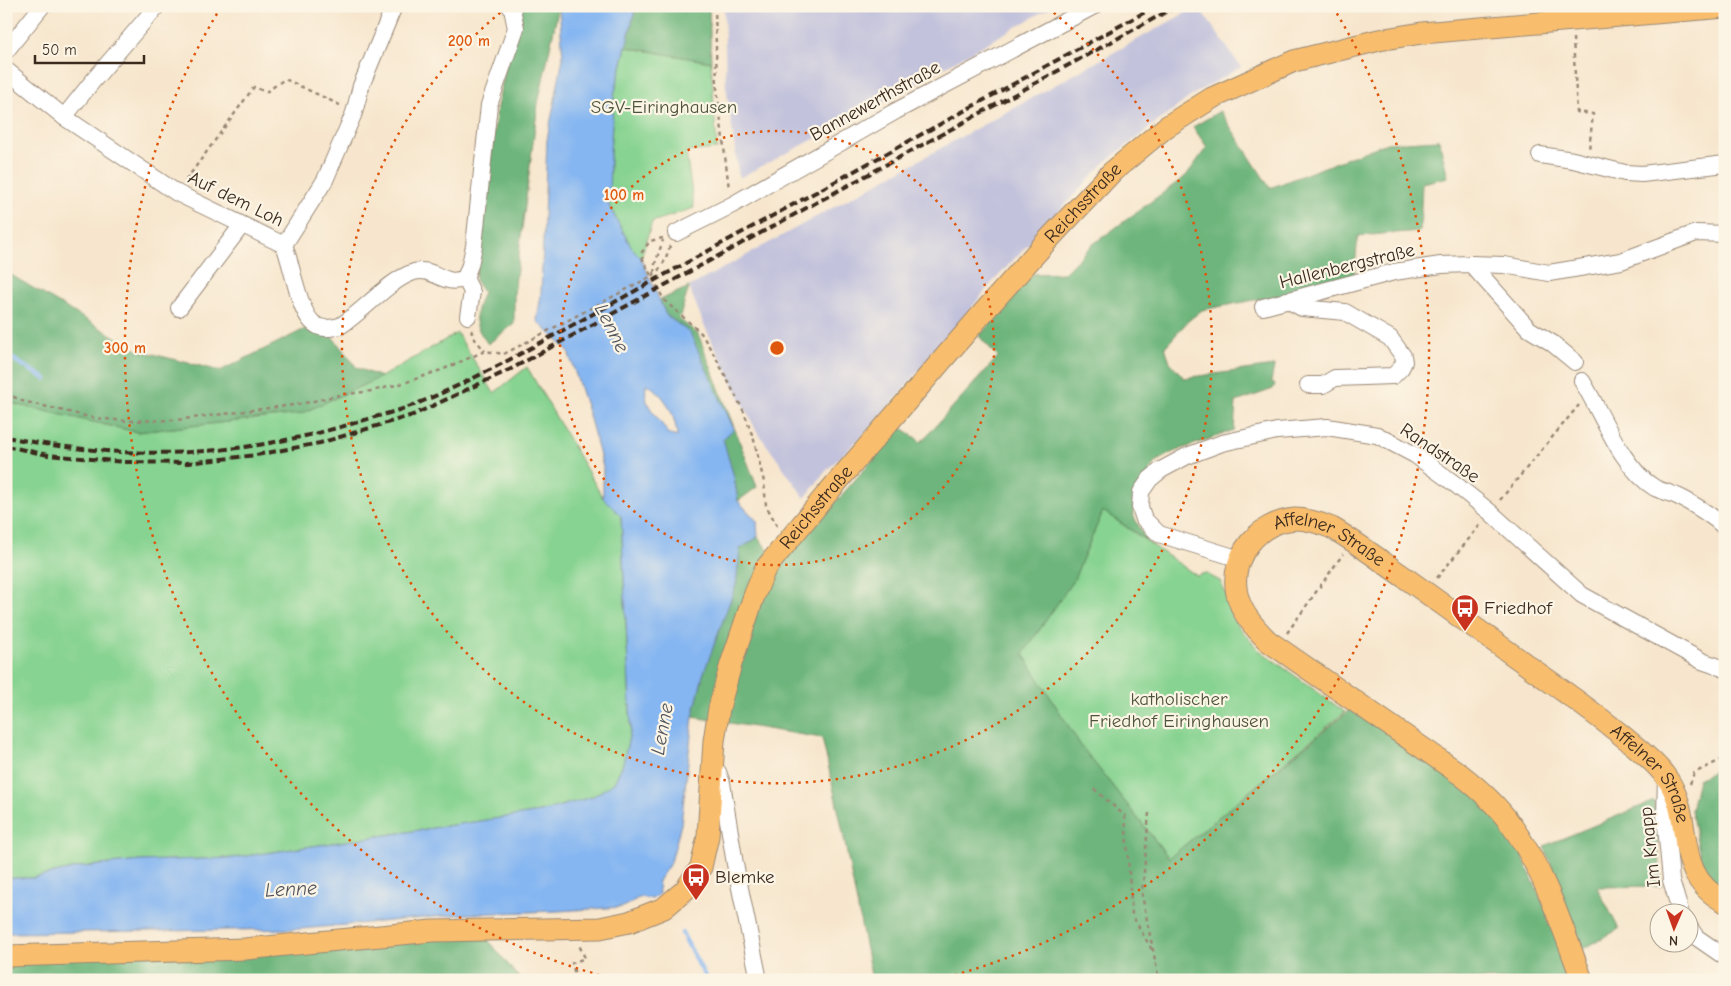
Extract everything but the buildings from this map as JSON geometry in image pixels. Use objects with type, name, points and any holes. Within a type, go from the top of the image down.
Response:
[{"type":"main road","name":"Reichsstraße","points":[[6,956],[245,949],[432,932],[600,928],[639,919],[664,908],[685,890],[701,867],[708,836],[714,741],[719,708],[730,664],[765,569],[875,438],[1046,242],[1112,172],[1166,127],[1221,94],[1294,61],[1379,40],[1422,33],[1564,16],[1725,7]]},
{"type":"main road","name":"Affelner Straße","points":[[1582,980],[1558,914],[1534,862],[1509,822],[1487,797],[1460,774],[1277,647],[1258,630],[1242,609],[1235,584],[1236,569],[1249,544],[1266,529],[1284,521],[1307,520],[1319,522],[1348,537],[1619,733],[1654,763],[1673,787],[1679,805],[1688,858],[1693,872],[1698,881],[1725,902]]},
{"type":"street","points":[[6,51],[42,6]]},
{"type":"street","points":[[64,117],[157,6]]},
{"type":"street","name":"Auf dem Loh","points":[[6,70],[64,117],[177,193],[284,245],[325,180],[354,113],[361,86],[394,6]]},
{"type":"street","points":[[468,316],[472,292],[465,278],[474,246],[489,105],[516,28],[510,6]]},
{"type":"street","name":"Bannewerthstraße","points":[[676,233],[732,205],[896,111],[1094,6]]},
{"type":"street","points":[[1540,155],[1573,160],[1625,173],[1642,174],[1725,164]]},
{"type":"street","points":[[179,308],[242,225]]},
{"type":"street","name":"Hallenbergstraße","points":[[1263,307],[1394,272],[1441,265],[1471,264],[1504,265],[1549,273],[1621,261],[1696,233],[1725,234]]},
{"type":"street","points":[[284,245],[290,257],[295,283],[306,312],[316,325],[322,327],[340,326],[389,287],[414,272],[426,272],[453,282],[465,278]]},
{"type":"street","points":[[1471,264],[1529,329],[1552,343],[1574,362]]},
{"type":"street","points":[[1287,300],[1302,308],[1345,312],[1390,338],[1403,356],[1404,362],[1401,368],[1393,376],[1335,378],[1323,385],[1308,385]]},
{"type":"street","points":[[1582,381],[1596,403],[1612,438],[1635,472],[1655,487],[1678,497],[1717,520],[1725,528]]},
{"type":"street","name":"Randstraße","points":[[1240,559],[1159,534],[1144,519],[1140,507],[1141,492],[1150,478],[1187,456],[1222,443],[1277,431],[1327,427],[1378,435],[1415,455],[1490,512],[1582,595],[1702,661],[1725,669]]},
{"type":"street","points":[[713,768],[718,772],[724,792],[735,864],[759,980]]},
{"type":"street","name":"Im Knapp","points":[[1666,776],[1665,816],[1671,880],[1678,904]]},
{"type":"street","points":[[1698,938],[1725,957]]},
{"type":"path","points":[[715,6],[717,89],[732,205]]},
{"type":"path","points":[[1564,16],[1577,112],[1593,114],[1588,164]]},
{"type":"path","points":[[177,193],[254,87],[266,92],[285,79],[334,102]]},
{"type":"path","points":[[6,393],[22,401],[94,418],[127,421],[176,420],[300,404],[340,394],[372,391],[404,383],[444,369],[485,351],[504,354],[653,275],[665,260],[676,233]]},
{"type":"path","points":[[653,275],[663,238],[650,241],[642,252],[643,260],[664,300],[701,333],[716,358],[744,412],[754,440],[764,482],[766,504],[776,524],[792,538]]},
{"type":"path","points":[[474,338],[485,351]]},
{"type":"path","points":[[1425,592],[1580,404],[1596,403]]},
{"type":"path","points":[[1277,647],[1344,552]]},
{"type":"path","points":[[1679,805],[1688,800],[1690,784],[1694,773],[1725,758]]},
{"type":"path","points":[[1094,789],[1125,816],[1132,914],[1152,950]]},
{"type":"path","points":[[1150,813],[1142,894],[1159,980]]},
{"type":"path","points":[[574,980],[575,975],[572,964],[585,958],[580,948]]},
{"type":"shaded area","points":[[724,6],[1053,6],[851,120],[739,178],[726,86]]},
{"type":"shaded area","points":[[1198,6],[1241,67],[1195,93],[1104,163],[990,285],[879,419],[825,472],[805,498],[756,430],[704,325],[689,287]]},
{"type":"green space","points":[[519,6],[559,6],[538,103],[514,293],[514,324],[488,344],[477,324],[476,313],[483,292],[475,280],[497,107]]},
{"type":"green space","points":[[636,6],[709,6],[711,62],[626,47]]},
{"type":"green space","name":"SGV-Eiringhausen","points":[[626,47],[711,62],[717,149],[686,152],[694,208],[652,222],[641,258],[632,248],[609,206],[614,95]]},
{"type":"green space","points":[[1220,111],[1270,188],[1387,143],[1439,140],[1448,177],[1422,183],[1420,231],[1358,236],[1354,277],[1264,300],[1259,299],[1202,310],[1188,321],[1165,347],[1170,362],[1184,378],[1274,366],[1271,382],[1275,384],[1273,389],[1236,402],[1234,430],[1173,452],[1155,462],[1133,502],[1133,515],[1146,540],[1103,511],[1074,579],[1023,654],[1081,746],[1169,858],[1352,708],[1477,796],[1519,848],[1576,980],[872,980],[822,738],[693,717],[703,675],[736,585],[740,549],[758,537],[780,566],[901,427],[921,442],[998,357],[979,336],[1033,274],[1064,273],[1092,245],[1186,176],[1207,147],[1193,127]]},
{"type":"green space","points":[[6,272],[137,350],[220,371],[305,329],[331,335],[357,368],[381,377],[300,414],[137,432],[6,402]]},
{"type":"green space","points":[[689,287],[679,319],[698,334],[757,487],[738,501],[734,477],[690,333],[666,315],[660,300]]},
{"type":"green space","points":[[457,333],[494,393],[527,367],[603,498],[621,516],[631,728],[623,764],[614,783],[592,797],[540,812],[233,858],[140,861],[81,867],[33,878],[6,878],[6,402],[137,432],[300,414],[381,377]]},
{"type":"green space","name":"katholischer Friedhof Eiringhausen","points":[[1103,511],[1197,576],[1205,573],[1220,581],[1233,620],[1258,649],[1345,712],[1169,858],[1081,746],[1023,654],[1074,579]]},
{"type":"green space","points":[[1725,766],[1725,893],[1707,879],[1700,856],[1691,810],[1698,779]]},
{"type":"green space","points":[[1654,801],[1662,886],[1597,887],[1619,929],[1583,949],[1544,846]]},
{"type":"green space","points":[[485,936],[521,980],[6,980],[6,959]]},
{"type":"water","name":"Lenne","points":[[559,6],[636,6],[614,95],[609,206],[632,248],[641,258],[666,315],[690,333],[734,429],[723,439],[734,477],[738,501],[757,521],[758,537],[740,549],[736,585],[703,675],[693,717],[681,824],[671,862],[658,881],[659,894],[652,899],[640,897],[623,907],[467,914],[301,929],[6,933],[6,878],[33,878],[81,867],[140,861],[233,858],[540,812],[592,797],[614,783],[623,764],[631,728],[621,516],[603,498],[603,467],[589,415],[568,351],[537,321],[541,294],[547,140],[563,58]],"holes":[[[646,384],[664,399],[672,413],[677,437],[668,434],[647,402]]]},
{"type":"waterway","points":[[6,355],[46,379]]},
{"type":"waterway","name":"Blemke","points":[[682,933],[707,980]]},
{"type":"railway","points":[[6,437],[52,445],[141,453],[228,449],[272,443],[316,433],[411,406],[460,385],[507,361],[1156,6]]},
{"type":"railway","points":[[6,446],[48,455],[125,462],[188,463],[256,455],[320,443],[413,415],[511,369],[1177,6]]},
{"type":"place","name":"Friedhof","points":[[1465,632]]},
{"type":"place","name":"Blemke","points":[[696,901]]}]
